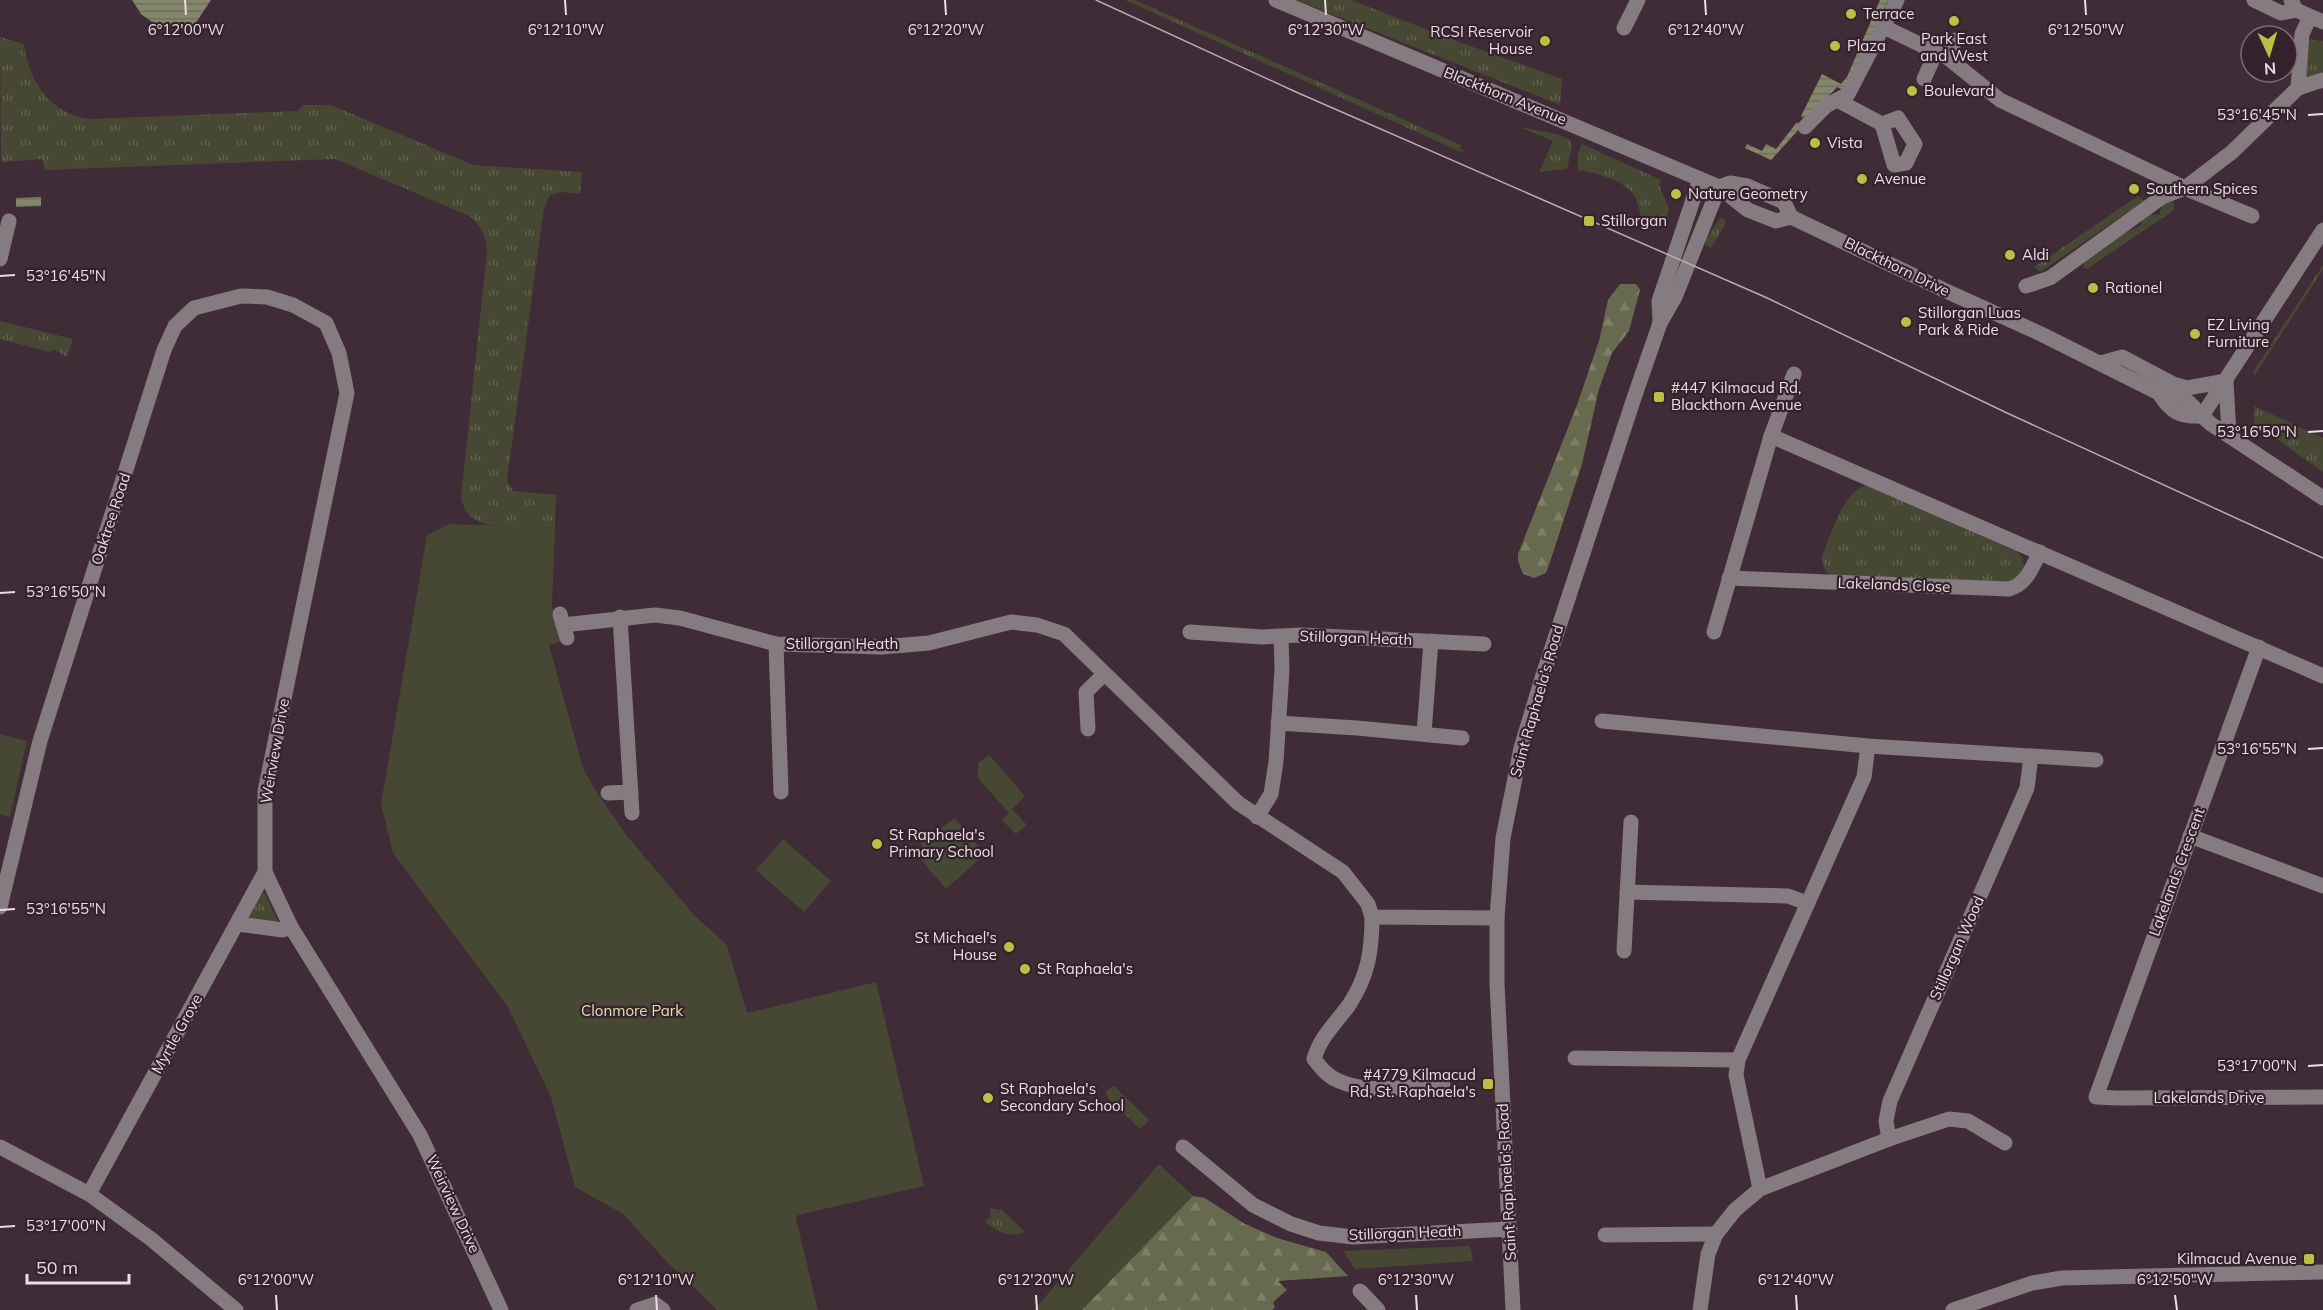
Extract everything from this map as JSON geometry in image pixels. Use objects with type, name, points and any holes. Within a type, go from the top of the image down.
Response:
[{"type":"street","name":"Blackthorn Avenue","points":[[1276,0],[1700,179]]},
{"type":"street","points":[[1624,28],[1638,0]]},
{"type":"street","points":[[1805,127],[1826,106],[1848,94],[1897,0]]},
{"type":"street","points":[[2254,0],[2281,13],[2305,12],[2298,88]]},
{"type":"street","points":[[1884,27],[1942,55],[2000,100],[2185,188],[2252,216]]},
{"type":"street","points":[[1924,79],[1955,40]]},
{"type":"street","points":[[2026,286],[2050,278],[2162,197],[2185,188],[2232,152],[2298,88],[2323,80]]},
{"type":"street","points":[[1837,100],[1882,124]]},
{"type":"street","points":[[1901,113],[1915,144],[1906,164],[1891,170],[1882,124],[1901,113]]},
{"type":"street","name":"Blackthorn Drive","points":[[1700,179],[1719,187],[1748,210],[1776,221],[1791,217]]},
{"type":"street","name":"Saint Raphaela’s Road","points":[[1660,323],[1659,302],[1700,179]]},
{"type":"street","name":"Blackthorn Drive","points":[[1719,187],[1730,183],[1747,186],[1784,202],[1791,217],[2101,363],[2159,393],[2176,395],[2191,401],[2202,416],[2323,498]]},
{"type":"street","name":"Saint Raphaela’s Road","points":[[1513,1310],[1497,983],[1497,918],[1503,838],[1521,748],[1542,675],[1660,323],[1675,297],[1719,187]]},
{"type":"street","points":[[0,259],[9,221]]},
{"type":"street","points":[[2202,416],[2323,230]]},
{"type":"street","name":"Oaktree Road","points":[[0,907],[40,741],[164,350],[175,327],[194,308],[242,297],[267,297],[293,304]]},
{"type":"street","name":"Weirview Drive","points":[[293,304],[326,323],[339,353],[347,393],[265,791],[265,873],[291,927],[420,1135],[501,1310]]},
{"type":"street","name":"Blackthorn Drive","points":[[2101,363],[2122,357],[2173,384],[2187,388],[2226,381]]},
{"type":"street","points":[[1714,632],[1771,436],[1794,374]]},
{"type":"street","points":[[2226,381],[2229,435]]},
{"type":"street","points":[[1771,436],[2323,676]]},
{"type":"street","name":"Lakelands Close","points":[[1729,578],[2009,589],[2025,579],[2040,552]]},
{"type":"street","name":"Stillorgan Heath","points":[[563,626],[620,617],[655,615],[680,618],[776,644],[882,647],[929,643],[1011,622],[1037,625],[1064,634],[1238,803],[1343,872],[1368,903],[1372,917]]},
{"type":"street","points":[[620,617],[632,813]]},
{"type":"street","name":"Stillorgan Heath","points":[[1190,632],[1262,638],[1301,635],[1354,636],[1484,644]]},
{"type":"street","name":"Stillorgan Heath","points":[[1257,817],[1271,794],[1276,762],[1282,670],[1281,637]]},
{"type":"street","name":"Stillorgan Heath","points":[[1424,734],[1431,641]]},
{"type":"street","name":"Stillorgan Heath","points":[[776,644],[781,792]]},
{"type":"street","name":"Lakelands Crescent","points":[[2096,1097],[2259,647]]},
{"type":"street","points":[[1088,729],[1086,692],[1104,674]]},
{"type":"street","points":[[1602,721],[1868,746],[2096,760]]},
{"type":"street","points":[[1278,723],[1462,738]]},
{"type":"street","points":[[1760,1189],[1736,1075],[1738,1060],[1864,777],[1868,746]]},
{"type":"street","name":"Stillorgan Wood","points":[[1889,1139],[1886,1120],[1890,1101],[2027,788],[2031,756]]},
{"type":"street","points":[[608,794],[631,792]]},
{"type":"street","points":[[1624,951],[1631,822]]},
{"type":"street","points":[[2190,836],[2323,886]]},
{"type":"street","name":"Myrtle Grove","points":[[89,1194],[265,873]]},
{"type":"street","points":[[1627,892],[1788,896],[1807,903]]},
{"type":"street","points":[[1443,1084],[1395,1088],[1365,1087],[1339,1082],[1324,1071],[1314,1059],[1318,1045],[1366,976],[1372,939],[1372,917],[1497,918]]},
{"type":"street","points":[[238,924],[283,930],[291,927]]},
{"type":"street","points":[[1575,1058],[1738,1060]]},
{"type":"street","name":"Lakelands Drive","points":[[2096,1097],[2323,1097]]},
{"type":"street","points":[[1700,1310],[1708,1254],[1716,1234],[1735,1210],[1760,1189],[1889,1139],[1949,1119],[1968,1121],[2005,1143]]},
{"type":"street","points":[[0,1147],[89,1194],[151,1239],[236,1310]]},
{"type":"street","name":"Stillorgan Heath","points":[[1183,1147],[1253,1204],[1291,1224],[1319,1233],[1353,1237],[1510,1229]]},
{"type":"street","points":[[1605,1235],[1716,1234]]},
{"type":"street","points":[[1953,1310],[1978,1305],[2032,1283],[2062,1278],[2323,1272]]},
{"type":"street","points":[[1360,1291],[1378,1310]]},
{"type":"street","points":[[637,1310],[659,1307]]},
{"type":"green space","points":[[1125,0],[1135,0],[1461,145],[1460,149],[1465,151],[1461,152]]},
{"type":"green space","points":[[1296,0],[1351,0],[1562,79],[1560,105]]},
{"type":"green space","points":[[0,37],[24,44],[31,71],[44,94],[64,111],[76,116],[90,119],[298,111],[303,105],[331,105],[473,165],[582,172],[580,194],[562,192],[550,195],[544,208],[507,480],[513,491],[556,495],[555,528],[507,527],[482,523],[466,511],[461,500],[487,251],[483,232],[470,216],[335,159],[45,170],[42,159],[1,162]]},
{"type":"green space","points":[[2307,39],[2323,41],[2323,73],[2305,80]]},
{"type":"green space","points":[[1520,127],[1557,134],[1570,140],[1572,148],[1567,169],[1539,172],[1553,141]]},
{"type":"green space","points":[[1582,144],[1661,180],[1659,185],[1669,209],[1664,226],[1656,228],[1644,222],[1634,195],[1624,185],[1601,175],[1578,170],[1578,153]]},
{"type":"green space","points":[[2138,196],[2144,201],[2040,272],[2034,267]]},
{"type":"green space","points":[[2169,201],[2174,203],[2174,210],[2087,269],[2083,267],[2087,256],[2105,248],[2116,236],[2141,225],[2142,219],[2150,214],[2159,215],[2162,206]]},
{"type":"green space","points":[[1720,218],[1723,218],[1726,223],[1711,248],[1705,245],[1705,240]]},
{"type":"green space","points":[[2323,265],[2323,269],[2255,375],[2253,372]]},
{"type":"green space","points":[[1620,284],[1636,284],[1640,290],[1629,331],[1612,353],[1599,389],[1582,464],[1546,573],[1534,578],[1523,574],[1518,554],[1577,405],[1599,341],[1608,300]]},
{"type":"green space","points":[[0,321],[73,339],[67,357],[55,350],[49,352],[0,339]]},
{"type":"green space","points":[[2254,406],[2323,438],[2323,472],[2254,423]]},
{"type":"green space","points":[[1864,486],[1871,486],[2018,552],[2023,558],[2024,569],[2013,582],[1832,576],[1826,572],[1821,559],[1843,506],[1856,490]]},
{"type":"green space","name":"Clonmore Park","points":[[449,524],[555,528],[552,605],[562,641],[549,645],[583,768],[595,790],[627,836],[694,915],[727,945],[747,1013],[876,982],[924,1186],[798,1215],[796,1219],[818,1310],[717,1310],[667,1262],[623,1214],[575,1187],[551,1097],[508,1007],[393,853],[381,804],[427,535]]},
{"type":"green space","points":[[0,734],[27,741],[10,817],[0,814]]},
{"type":"green space","points":[[989,755],[1025,796],[1012,809],[1027,825],[1016,834],[1002,820],[1009,813],[978,778],[978,763]]},
{"type":"green space","points":[[955,818],[985,854],[946,889],[917,855],[925,850],[920,843]]},
{"type":"green space","points":[[783,839],[831,881],[804,912],[756,870]]},
{"type":"green space","points":[[260,893],[265,893],[277,920],[275,922],[246,921]]},
{"type":"green space","points":[[1115,1087],[1149,1120],[1140,1129],[1107,1097],[1106,1091]]},
{"type":"green space","points":[[1159,1164],[1193,1196],[1082,1310],[1034,1310]]},
{"type":"green space","points":[[1193,1196],[1205,1198],[1245,1224],[1277,1238],[1326,1252],[1348,1276],[1278,1281],[1287,1290],[1273,1302],[1275,1308],[1272,1310],[1062,1310],[1144,1220]]},
{"type":"green space","points":[[990,1208],[1002,1210],[1025,1232],[1008,1234],[990,1226],[985,1222],[991,1216]]},
{"type":"green space","points":[[1470,1246],[1473,1261],[1355,1269],[1343,1251]]},
{"type":"shaded area","points":[[132,0],[211,0],[195,24],[160,28],[141,14]]},
{"type":"shaded area","points":[[1880,0],[1888,0],[1845,91],[1837,87],[1807,120],[1801,116],[1822,74],[1841,84],[1847,77]]},
{"type":"shaded area","points":[[1797,122],[1802,126],[1771,160],[1745,148],[1747,144],[1762,151],[1766,144],[1776,149]]},
{"type":"shaded area","points":[[41,197],[41,206],[16,207],[16,198]]},
{"type":"tram line","points":[[1096,0],[1296,92],[1765,297],[2007,413],[2323,558]]},
{"type":"place","name":"Terrace","points":[[1851,14]]},
{"type":"place","name":"Park East and West","points":[[1954,21]]},
{"type":"place","name":"RCSI Reservoir House","points":[[1545,41]]},
{"type":"place","name":"Plaza","points":[[1835,46]]},
{"type":"place","name":"Boulevard","points":[[1912,91]]},
{"type":"place","name":"Vista","points":[[1815,143]]},
{"type":"place","name":"Avenue","points":[[1862,179]]},
{"type":"place","name":"Southern Spices","points":[[2134,189]]},
{"type":"place","name":"Nature Geometry","points":[[1676,194]]},
{"type":"place","name":"Stillorgan","points":[[1589,221]]},
{"type":"place","name":"Aldi","points":[[2010,255]]},
{"type":"place","name":"Rationel","points":[[2093,288]]},
{"type":"place","name":"Stillorgan Luas Park & Ride","points":[[1906,322]]},
{"type":"place","name":"EZ Living Furniture","points":[[2195,334]]},
{"type":"place","name":"#447 Kilmacud Rd, Blackthorn Avenue","points":[[1659,397]]},
{"type":"place","name":"St Raphaela's Primary School","points":[[877,844]]},
{"type":"place","name":"St Michael's House","points":[[1009,947]]},
{"type":"place","name":"St Raphaela's","points":[[1025,969]]},
{"type":"place","name":"#4779 Kilmacud Rd, St. Raphaela's","points":[[1488,1084]]},
{"type":"place","name":"St Raphaela's Secondary School","points":[[988,1098]]},
{"type":"place","name":"Kilmacud Avenue","points":[[2309,1259]]}]
